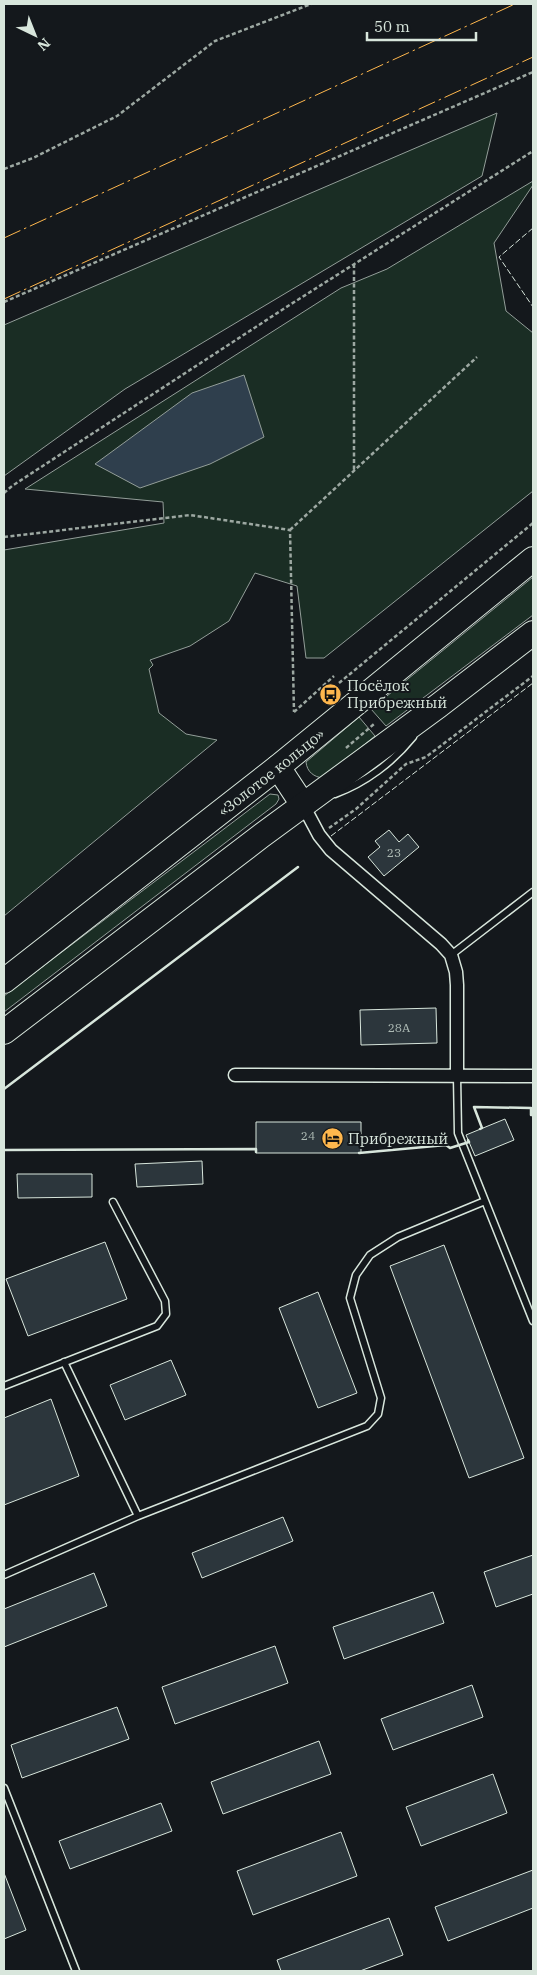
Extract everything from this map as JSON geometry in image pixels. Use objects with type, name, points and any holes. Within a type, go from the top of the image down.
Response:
[{"type":"highway","name":"«Золотое кольцо»","points":[[4,981],[278,766],[533,559]]},
{"type":"highway","points":[[4,1032],[533,633]]},
{"type":"highway","points":[[278,766],[303,805]]},
{"type":"street","points":[[303,805],[318,835],[336,854],[434,937],[451,955],[458,985],[457,1076]]},
{"type":"street","points":[[235,1075],[533,1076]]},
{"type":"lane","points":[[420,727],[438,706]]},
{"type":"lane","points":[[303,805],[341,792],[362,782],[397,755],[415,734]]},
{"type":"lane","points":[[451,955],[533,892]]},
{"type":"lane","points":[[457,1076],[458,1134],[533,1321]]},
{"type":"lane","points":[[4,1575],[138,1516],[367,1426],[378,1414],[381,1398],[350,1298],[356,1275],[370,1255],[398,1237],[485,1201]]},
{"type":"lane","points":[[4,1386],[157,1326],[166,1314],[165,1301],[112,1202]]},
{"type":"lane","points":[[64,1362],[138,1516]]},
{"type":"lane","points":[[4,1788],[76,1971]]},
{"type":"path","points":[[4,168],[33,158],[117,116],[215,41],[311,4]]},
{"type":"path","points":[[4,302],[533,72]]},
{"type":"path","points":[[4,493],[354,263],[533,152]]},
{"type":"path","points":[[354,263],[354,470]]},
{"type":"path","points":[[334,676],[294,712],[290,530],[477,357]]},
{"type":"path","points":[[4,537],[190,515],[290,530]]},
{"type":"path","points":[[339,683],[533,523]]},
{"type":"path","points":[[318,835],[356,808],[406,764],[426,757],[533,676]]},
{"type":"green space","points":[[497,113],[482,176],[125,389],[4,476],[4,325]]},
{"type":"green space","points":[[533,181],[533,185],[494,243],[506,311],[533,333],[533,491],[324,658],[306,658],[297,586],[255,573],[229,621],[190,646],[150,660],[153,665],[149,669],[159,713],[186,734],[217,740],[4,916],[4,550],[164,523],[163,502],[25,489],[341,288],[387,269]]},
{"type":"green space","points":[[533,577],[533,615],[386,726],[371,709]]},
{"type":"green space","points":[[359,717],[375,736],[323,778],[311,773],[306,762]]},
{"type":"green space","points":[[270,794],[278,795],[279,799],[276,804],[4,1012],[4,996]]},
{"type":"water","points":[[244,375],[264,437],[210,464],[140,488],[95,464],[192,393]]},
{"type":"building","points":[[389,830],[399,842],[408,834],[419,847],[384,876],[368,857],[380,847],[375,841]]},
{"type":"building","points":[[436,1008],[437,1043],[361,1045],[360,1010]]},
{"type":"building","points":[[505,1119],[514,1140],[475,1156],[466,1135]]},
{"type":"building","points":[[256,1122],[361,1122],[361,1153],[256,1153]]},
{"type":"building","points":[[202,1161],[203,1184],[137,1187],[135,1164]]},
{"type":"building","points":[[17,1174],[92,1174],[92,1197],[18,1198]]},
{"type":"building","points":[[105,1242],[127,1299],[28,1336],[6,1279]]},
{"type":"building","points":[[444,1245],[524,1458],[469,1478],[390,1266]]},
{"type":"building","points":[[318,1292],[357,1393],[318,1408],[279,1308]]},
{"type":"building","points":[[171,1360],[186,1395],[125,1420],[110,1385]]},
{"type":"building","points":[[51,1399],[79,1476],[4,1505],[4,1418]]},
{"type":"building","points":[[283,1517],[293,1541],[202,1578],[192,1553]]},
{"type":"building","points":[[533,1555],[533,1594],[496,1607],[484,1572]]},
{"type":"building","points":[[94,1573],[107,1606],[4,1647],[4,1609]]},
{"type":"building","points":[[433,1592],[444,1623],[344,1659],[333,1627]]},
{"type":"building","points":[[275,1646],[288,1683],[175,1724],[162,1687]]},
{"type":"building","points":[[472,1685],[483,1717],[393,1750],[381,1719]]},
{"type":"building","points":[[117,1707],[129,1739],[22,1778],[11,1745]]},
{"type":"building","points":[[319,1741],[331,1774],[223,1814],[211,1782]]},
{"type":"building","points":[[493,1774],[507,1813],[421,1846],[406,1807]]},
{"type":"building","points":[[161,1803],[172,1831],[70,1869],[59,1841]]},
{"type":"building","points":[[341,1832],[357,1876],[253,1915],[237,1871]]},
{"type":"building","points":[[533,1870],[533,1908],[448,1941],[435,1907]]},
{"type":"building","points":[[4,1873],[26,1930],[4,1939]]},
{"type":"building","points":[[389,1918],[403,1955],[360,1971],[281,1971],[277,1960]]},
{"type":"fence","points":[[533,228],[499,257],[533,307]]},
{"type":"fence","points":[[331,836],[533,683]]},
{"type":"wall","points":[[4,1089],[298,867]]},
{"type":"wall","points":[[480,1129],[482,1128],[474,1107],[531,1108],[531,1115],[533,1115]]},
{"type":"wall","points":[[359,1153],[446,1145],[450,1148],[469,1142],[468,1140]]},
{"type":"wall","points":[[4,1150],[256,1149],[256,1152]]},
{"type":"power","points":[[4,238],[515,4]]},
{"type":"power","points":[[4,299],[533,57]]},
{"type":"place","name":"Посёлок Прибрежный","points":[[331,694]]},
{"type":"place","name":"Прибрежный","points":[[332,1138]]}]
